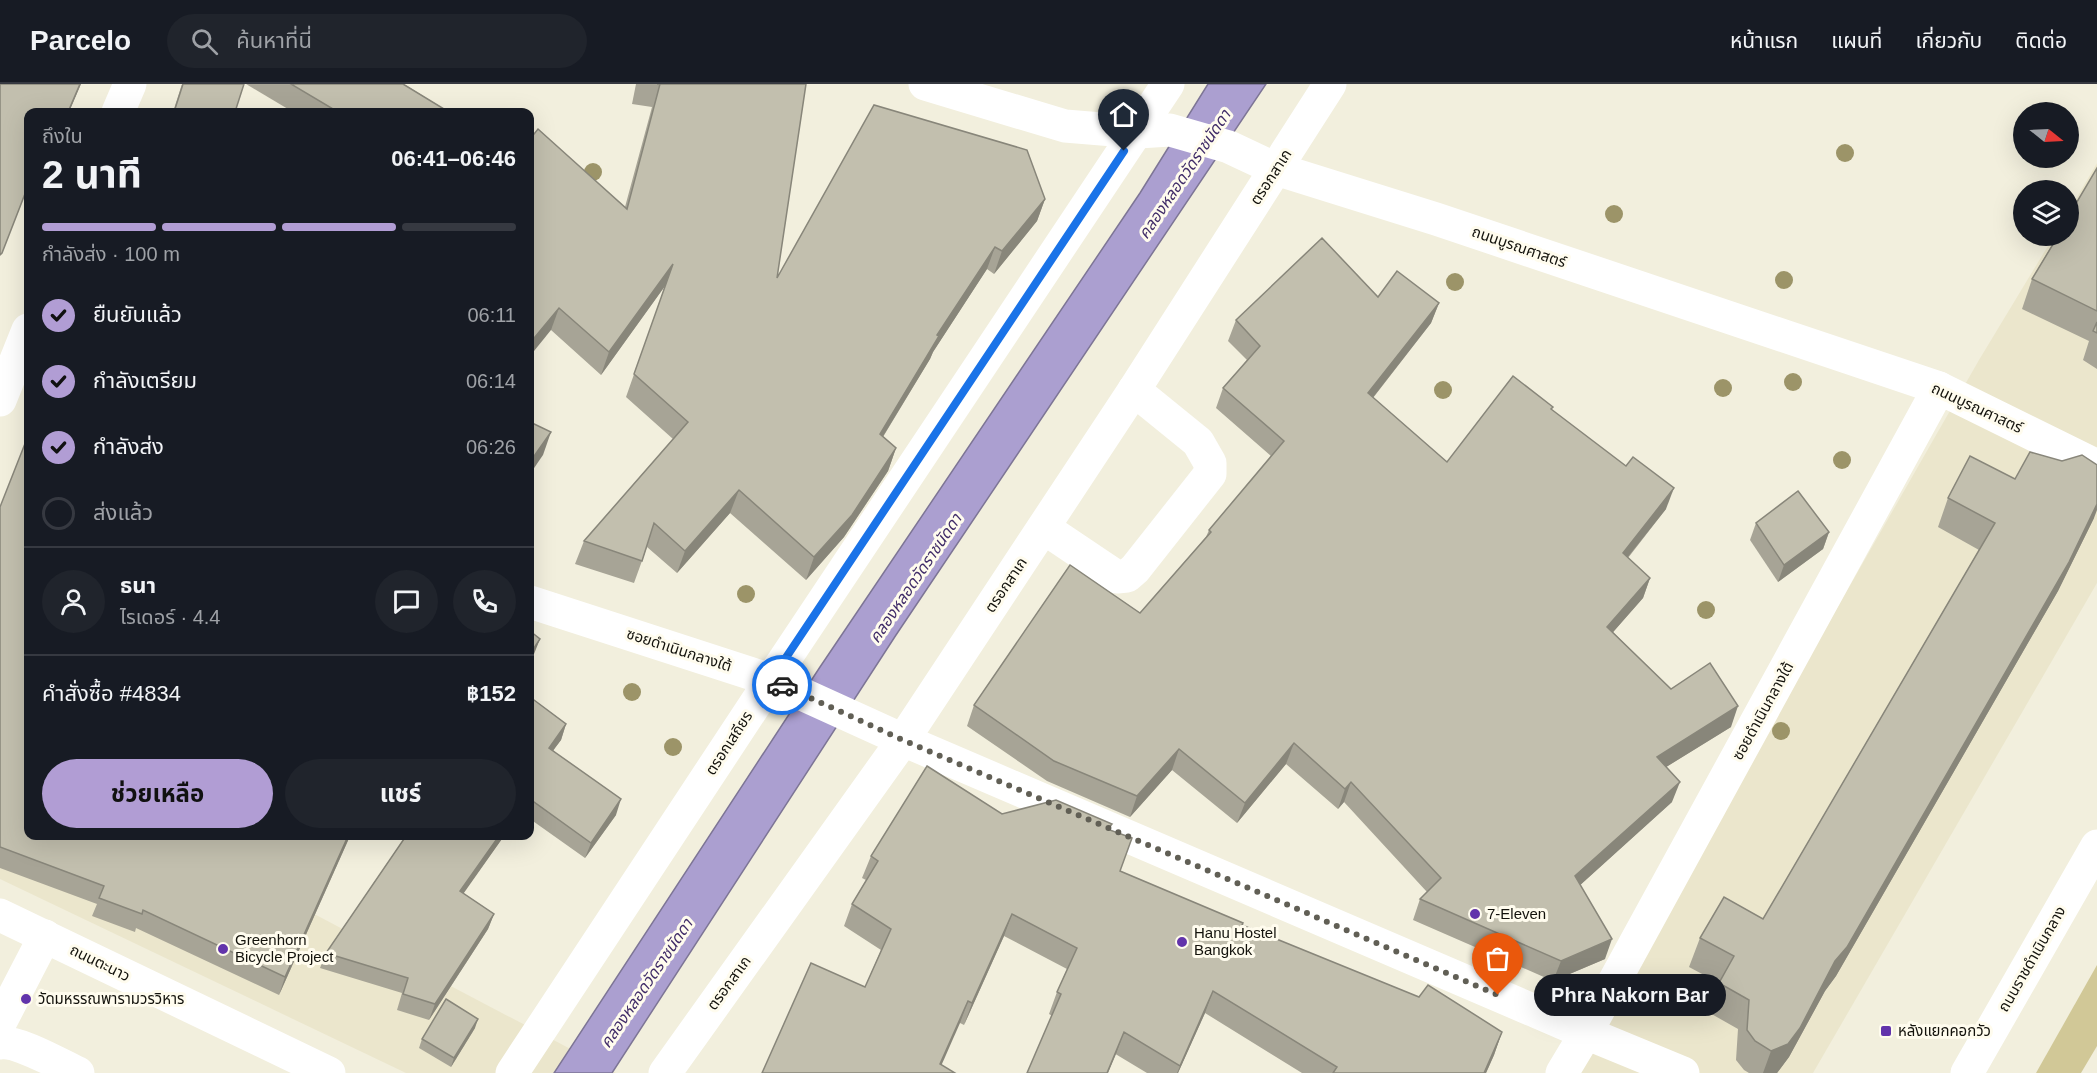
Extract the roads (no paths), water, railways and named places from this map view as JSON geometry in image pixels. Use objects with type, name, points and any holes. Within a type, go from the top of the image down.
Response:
[{"type":"street","points":[[120,108],[130,84]]},
{"type":"street","name":"ถนนบูรณศาสตร์","points":[[925,84],[1065,126],[1137,132],[1176,131],[1229,147],[1276,169],[1436,219],[1939,388],[2097,466]]},
{"type":"street","name":"ตรอกเสถียร","points":[[512,1073],[784,686],[1168,84]]},
{"type":"street","name":"ตรอกสาเก","points":[[664,1073],[903,740],[1134,390],[1330,84]]},
{"type":"street","points":[[0,400],[24,339]]},
{"type":"street","name":"ซอยดำเนินกลางใต้","points":[[1562,1073],[1939,388]]},
{"type":"street","points":[[1044,528],[1117,577],[1124,577],[1135,569],[1210,474],[1210,463],[1198,442],[1134,390]]},
{"type":"street","name":"ซอยดำเนินกลางใต้","points":[[534,603],[784,686],[903,740],[1683,1073]]},
{"type":"street","name":"ถนนราชดำเนินกลาง","points":[[1967,1073],[2097,846]]},
{"type":"street","name":"ถนนตะนาว","points":[[0,915],[329,1073]]},
{"type":"street","points":[[0,1023],[45,936]]},
{"type":"street","points":[[0,1043],[5,1042],[26,1049],[78,1073]]},
{"type":"water","name":"คลองหลอดวัดราชนัดดา","points":[[1208,84],[1266,84],[896,635],[612,1073],[554,1073],[820,667],[1140,193]]},
{"type":"place","name":"7-Eleven","points":[[1475,914]]},
{"type":"place","name":"Hanu Hostel Bangkok","points":[[1182,942]]},
{"type":"place","name":"Greenhorn Bicycle Project","points":[[223,949]]},
{"type":"place","name":"Phra Nakorn Bar","points":[[1498,995]]},
{"type":"place","name":"วัดมหรรณพารามวรวิหาร","points":[[26,999]]},
{"type":"place","name":"หลังแยกคอกวัว","points":[[1886,1031]]}]
